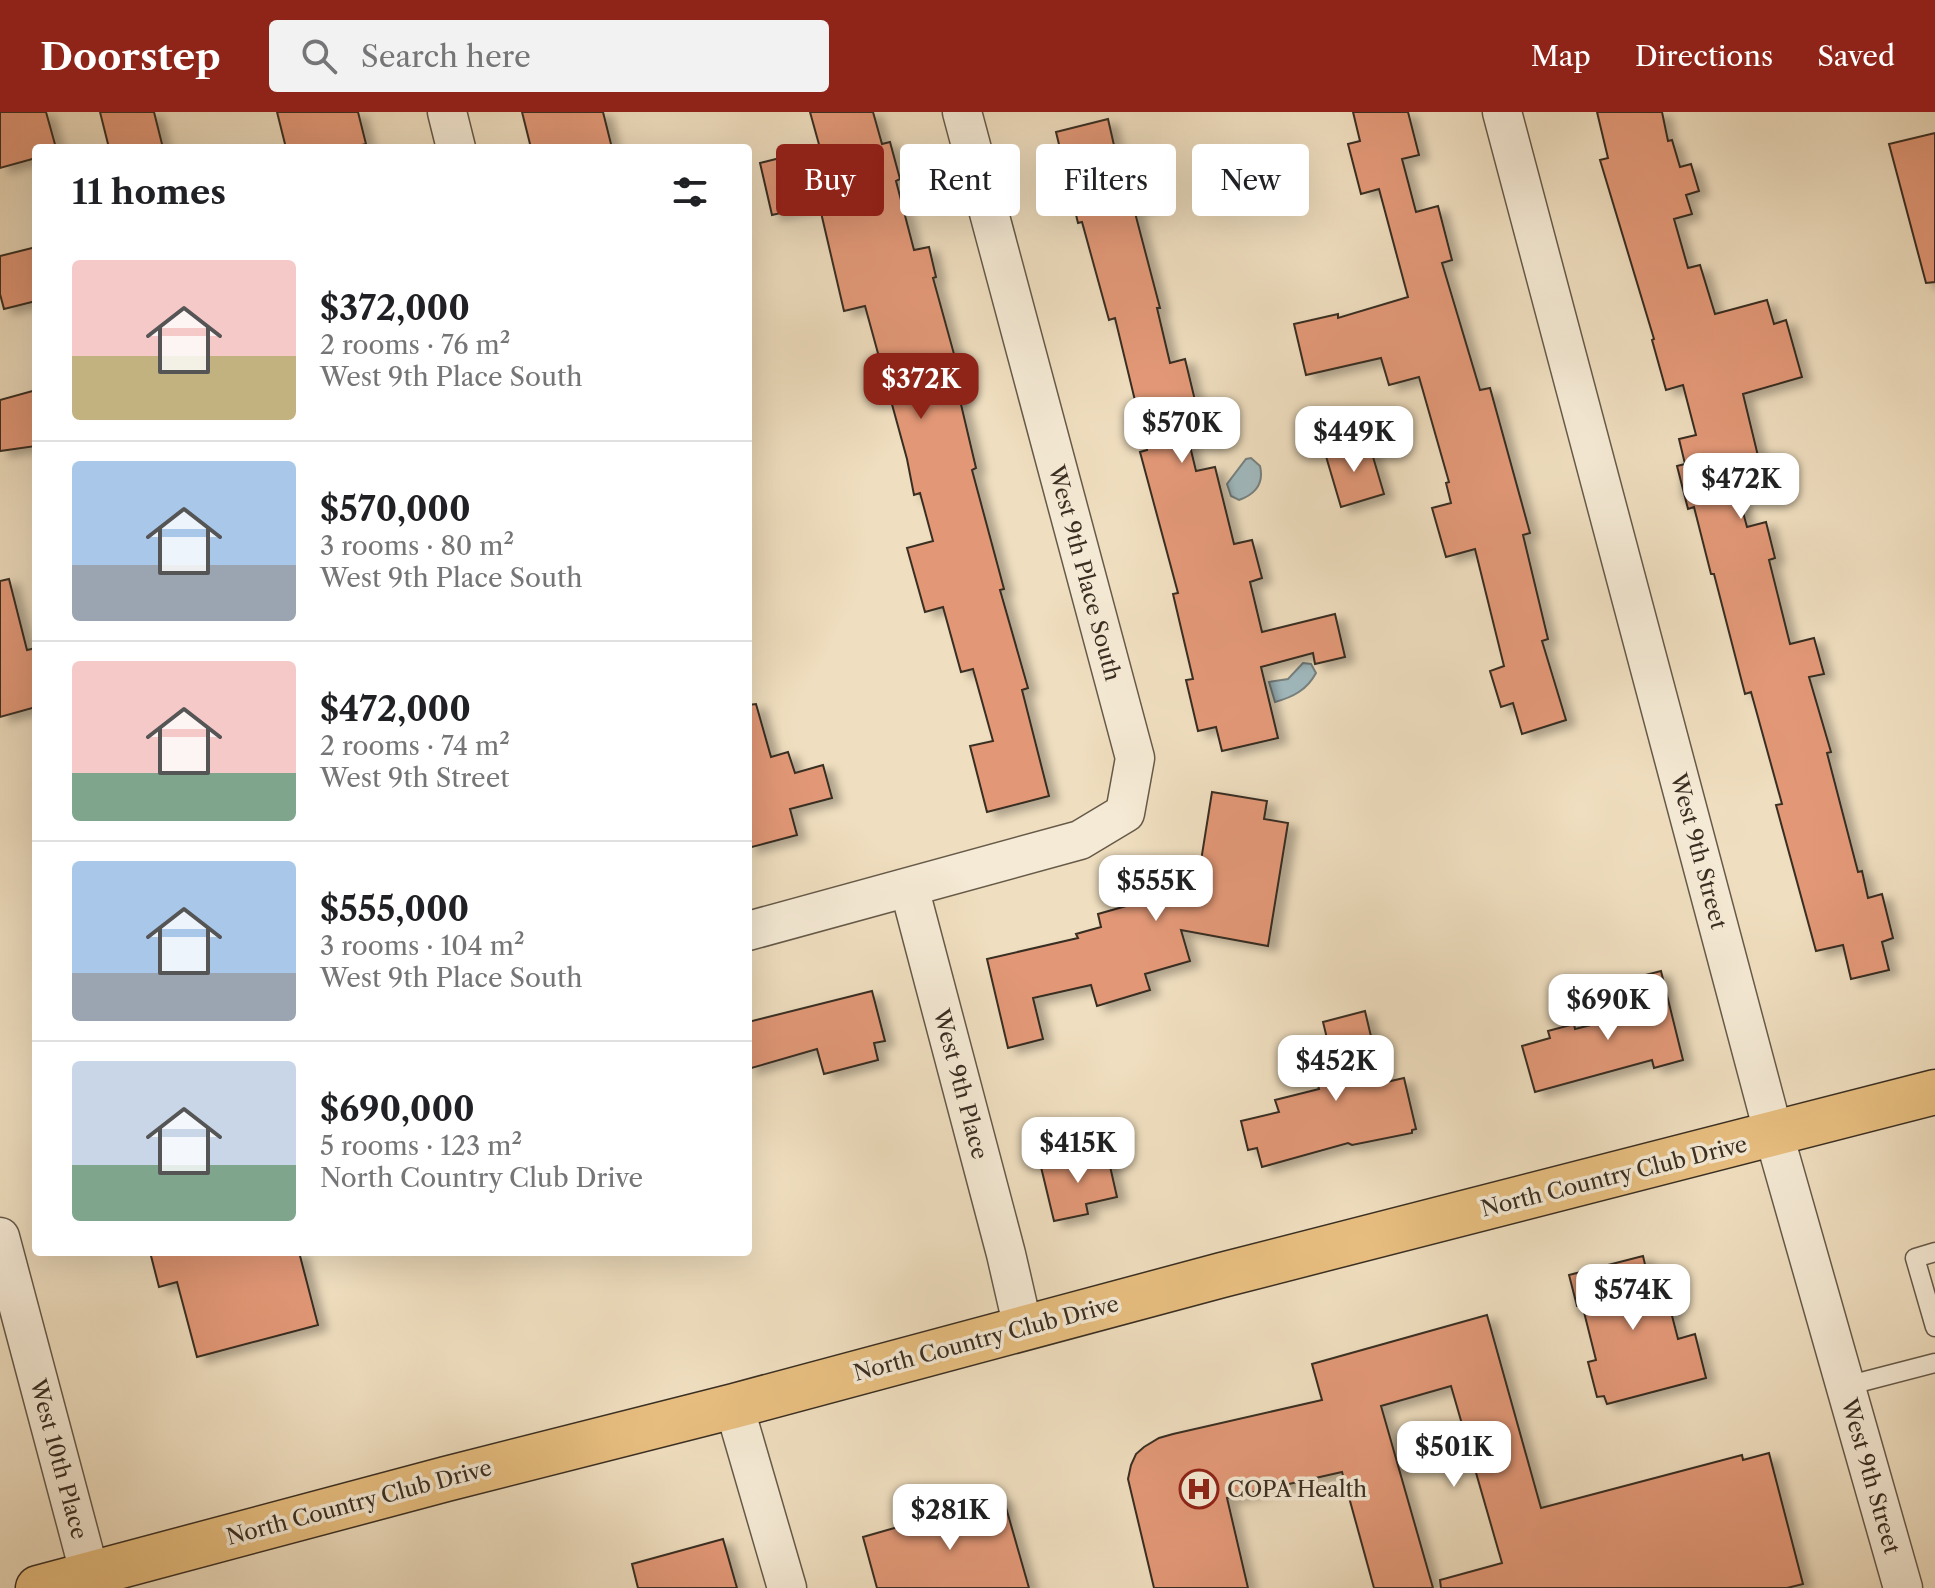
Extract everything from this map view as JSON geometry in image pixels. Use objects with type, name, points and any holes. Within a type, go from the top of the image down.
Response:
[{"type":"main road","name":"North Country Club Drive","points":[[38,1588],[92,1581],[446,1479],[1935,1092]]},
{"type":"street","points":[[447,112],[455,144]]},
{"type":"street","name":"West 9th Place South","points":[[752,930],[1080,840],[1125,813],[1135,758],[962,112]]},
{"type":"street","name":"West 9th Street","points":[[1502,112],[1774,1135],[1903,1588]]},
{"type":"street","name":"West 9th Place","points":[[909,887],[1023,1328]]},
{"type":"street","name":"West 10th Place","points":[[0,1237],[92,1581]]},
{"type":"street","points":[[734,1406],[787,1588]]},
{"type":"lane","points":[[1935,1252],[1915,1258],[1935,1327]]},
{"type":"lane","points":[[1846,1386],[1935,1363]]},
{"type":"water","points":[[1251,458],[1260,466],[1260,483],[1250,495],[1239,500],[1231,496],[1227,484],[1246,459]]},
{"type":"water","points":[[1303,663],[1311,664],[1316,673],[1312,679],[1299,692],[1275,702],[1269,682],[1288,679]]},
{"type":"building","points":[[0,112],[46,112],[55,144],[32,144],[32,159],[0,168]]},
{"type":"building","points":[[100,112],[154,112],[162,144],[108,144]]},
{"type":"building","points":[[277,112],[358,112],[366,144],[285,144]]},
{"type":"building","points":[[522,112],[603,112],[611,144],[530,144]]},
{"type":"building","points":[[810,112],[873,112],[882,144],[819,144]]},
{"type":"building","points":[[1353,112],[1408,112],[1419,155],[1402,159],[1416,212],[1438,206],[1452,260],[1442,263],[1480,390],[1490,388],[1530,533],[1523,535],[1548,639],[1542,641],[1566,720],[1522,734],[1513,703],[1501,707],[1490,671],[1504,666],[1475,549],[1446,557],[1432,508],[1451,503],[1446,483],[1449,482],[1419,377],[1389,385],[1381,358],[1306,375],[1294,324],[1338,314],[1338,318],[1408,297],[1379,189],[1361,194],[1348,144],[1360,141]]},
{"type":"building","points":[[1597,112],[1662,112],[1668,141],[1672,140],[1680,167],[1691,164],[1699,191],[1686,195],[1692,214],[1674,219],[1688,268],[1700,265],[1715,314],[1767,300],[1774,324],[1786,320],[1802,377],[1743,394],[1758,456],[1730,464],[1747,527],[1766,522],[1775,558],[1769,560],[1790,644],[1814,638],[1824,674],[1809,677],[1831,752],[1827,753],[1858,872],[1862,871],[1868,898],[1882,894],[1893,938],[1882,942],[1889,970],[1851,979],[1843,945],[1816,951],[1776,805],[1782,804],[1751,692],[1745,694],[1714,574],[1711,574],[1694,507],[1688,509],[1677,466],[1685,464],[1679,439],[1696,435],[1683,385],[1666,390],[1654,339],[1600,160],[1608,158]]},
{"type":"building","points":[[1108,119],[1114,144],[1059,144],[1056,132]]},
{"type":"building","points":[[1935,133],[1935,282],[1926,283],[1889,144]]},
{"type":"building","points":[[890,142],[900,179],[896,181],[900,216],[905,216],[914,250],[929,247],[936,277],[933,278],[965,394],[959,396],[976,468],[972,470],[1004,589],[1000,590],[1028,688],[1022,690],[1049,796],[987,812],[970,746],[993,741],[973,669],[961,672],[943,607],[925,612],[907,548],[933,541],[920,493],[914,495],[865,306],[844,311],[822,216],[884,216],[882,144]]},
{"type":"building","points":[[776,159],[776,214],[772,215],[760,163]]},
{"type":"building","points":[[1076,216],[1136,216],[1160,308],[1157,308],[1170,363],[1185,359],[1199,417],[1184,421],[1196,471],[1215,467],[1234,544],[1252,540],[1262,578],[1250,582],[1262,632],[1335,614],[1345,657],[1315,664],[1313,653],[1261,667],[1278,738],[1222,751],[1216,727],[1198,731],[1186,680],[1193,679],[1173,594],[1178,593],[1140,452],[1147,450],[1115,318],[1109,320],[1082,222],[1078,223]]},
{"type":"building","points":[[32,248],[32,302],[4,309],[0,294],[0,256]]},
{"type":"building","points":[[32,391],[32,447],[0,451],[0,400]]},
{"type":"building","points":[[1368,440],[1384,494],[1341,507],[1325,453]]},
{"type":"building","points":[[9,579],[27,650],[32,649],[32,708],[0,717],[0,581]]},
{"type":"building","points":[[752,704],[756,704],[771,757],[788,752],[795,773],[823,765],[832,798],[790,809],[797,835],[752,847]]},
{"type":"building","points":[[1212,792],[1267,801],[1264,819],[1288,823],[1268,946],[1181,930],[1190,961],[1145,974],[1150,990],[1097,1006],[1091,985],[1033,998],[1043,1039],[1008,1048],[987,959],[1078,938],[1076,934],[1101,927],[1098,914],[1197,886]]},
{"type":"building","points":[[1661,971],[1683,1060],[1654,1068],[1652,1060],[1535,1092],[1522,1046],[1550,1038],[1548,1031],[1574,1024],[1575,1029],[1643,1012],[1634,978]]},
{"type":"building","points":[[872,991],[885,1041],[874,1043],[878,1060],[824,1074],[817,1049],[752,1068],[752,1021]]},
{"type":"building","points":[[1365,1011],[1382,1083],[1404,1078],[1416,1129],[1412,1133],[1352,1145],[1348,1143],[1262,1167],[1257,1148],[1248,1150],[1241,1121],[1279,1112],[1275,1100],[1319,1089],[1316,1076],[1335,1071],[1323,1022]]},
{"type":"building","points":[[1107,1153],[1117,1197],[1086,1204],[1088,1214],[1054,1221],[1041,1167]]},
{"type":"building","points":[[151,1256],[300,1256],[318,1325],[197,1357],[177,1282],[159,1287]]},
{"type":"building","points":[[1643,1256],[1648,1277],[1661,1273],[1678,1339],[1695,1334],[1706,1378],[1607,1404],[1604,1396],[1597,1397],[1588,1362],[1596,1360],[1582,1304],[1577,1306],[1569,1275]]},
{"type":"building","points":[[1487,1315],[1541,1508],[1742,1455],[1743,1460],[1769,1453],[1803,1584],[1787,1588],[1441,1588],[1440,1580],[1502,1563],[1451,1386],[1381,1406],[1433,1588],[1374,1588],[1342,1472],[1227,1498],[1248,1588],[1154,1588],[1128,1479],[1136,1454],[1144,1447],[1173,1434],[1322,1400],[1312,1364]]},
{"type":"building","points":[[1003,1497],[1029,1588],[877,1588],[863,1537]]},
{"type":"building","points":[[723,1539],[737,1588],[638,1588],[632,1564]]},
{"type":"place","name":"COPA Health","points":[[1199,1489]]}]
